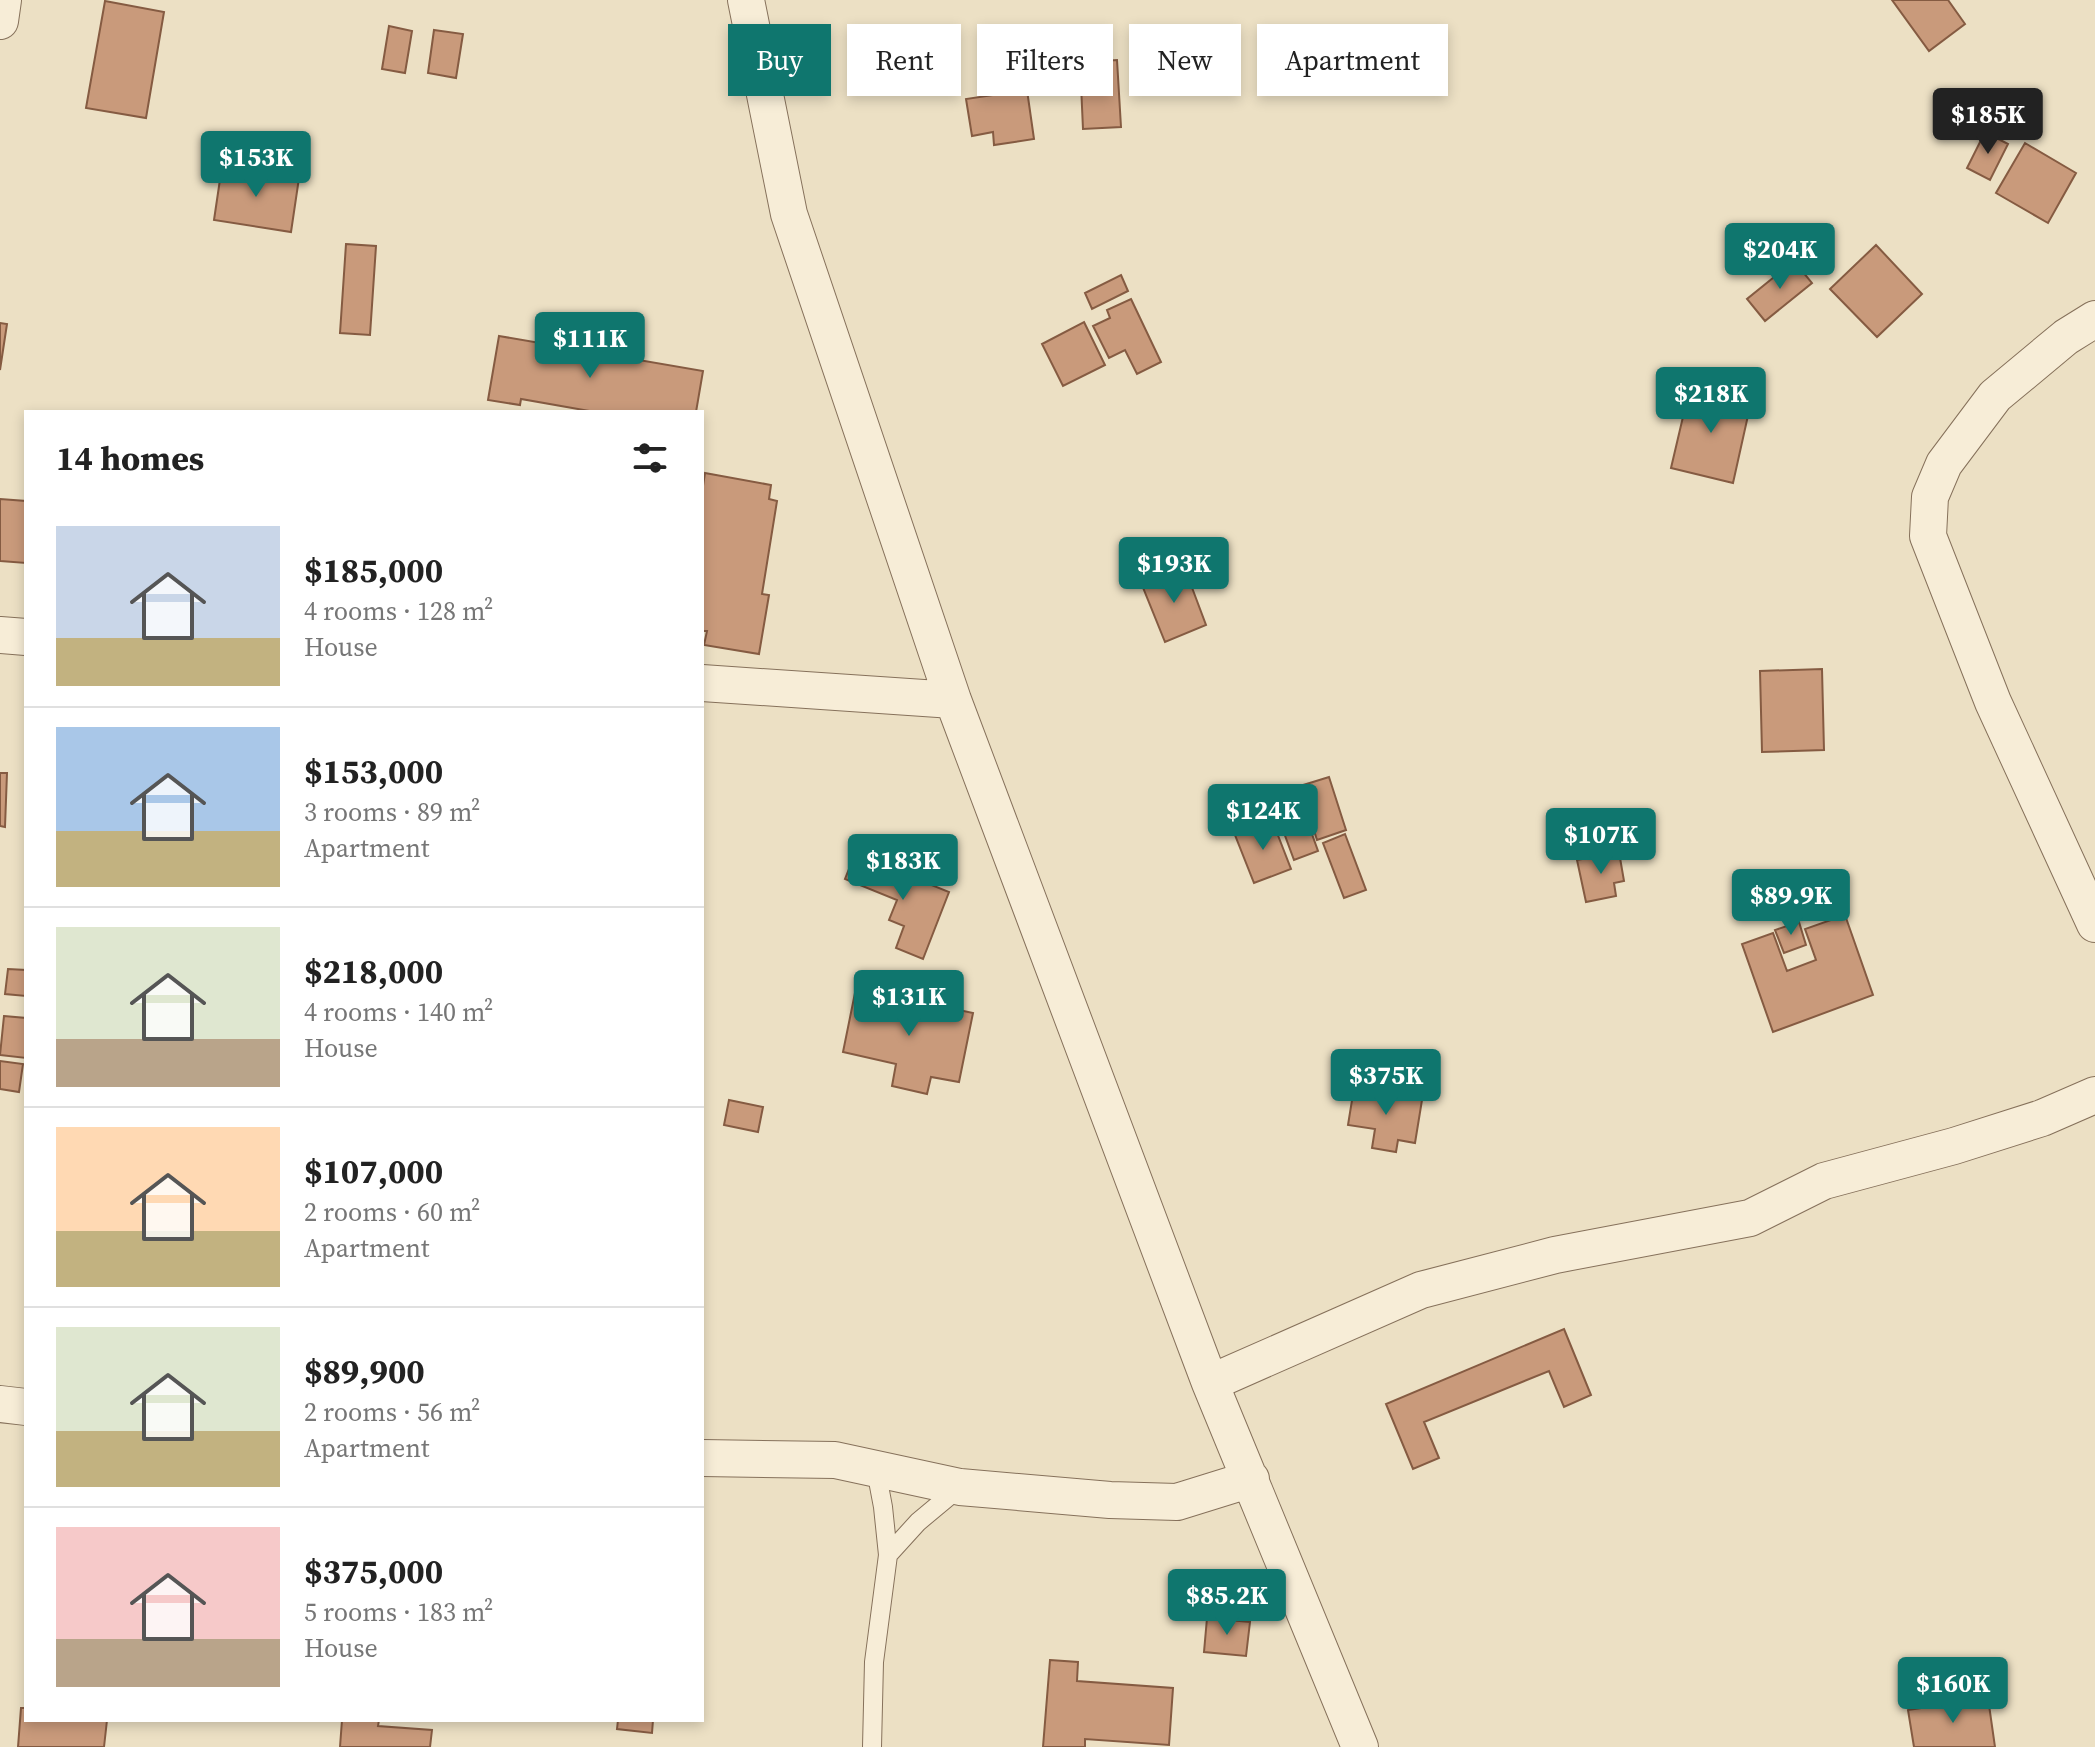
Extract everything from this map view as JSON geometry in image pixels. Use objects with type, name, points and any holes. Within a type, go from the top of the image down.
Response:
[{"type":"street","points":[[0,21],[3,0]]},
{"type":"street","points":[[746,0],[789,214],[953,700],[1210,1383],[1360,1747]]},
{"type":"street","points":[[2095,319],[2066,337],[1995,396],[1944,464],[1930,497],[1928,536],[1993,702],[2095,924]]},
{"type":"street","points":[[0,635],[24,637]]},
{"type":"street","points":[[704,683],[953,700]]},
{"type":"street","points":[[1210,1383],[1421,1290],[1555,1255],[1750,1218],[1824,1181],[1954,1146],[2042,1118],[2095,1095]]},
{"type":"street","points":[[0,1404],[24,1407]]},
{"type":"street","points":[[704,1458],[835,1460],[960,1487],[1110,1500],[1177,1502],[1251,1479]]},
{"type":"lane","points":[[872,1747],[874,1662],[888,1555],[876,1470]]},
{"type":"lane","points":[[888,1555],[918,1522],[960,1487]]},
{"type":"building","points":[[1892,0],[1948,0],[1965,24],[1929,51]]},
{"type":"building","points":[[105,1],[164,12],[146,118],[86,108]]},
{"type":"building","points":[[389,26],[412,31],[405,73],[382,69]]},
{"type":"building","points":[[434,30],[463,34],[456,78],[428,73]]},
{"type":"building","points":[[1113,60],[1117,60],[1121,127],[1083,129],[1082,96],[1113,96]]},
{"type":"building","points":[[1028,96],[1034,139],[994,145],[993,132],[972,136],[966,99]]},
{"type":"building","points":[[1985,132],[2008,144],[1990,180],[1967,168]]},
{"type":"building","points":[[2025,143],[2076,173],[2048,223],[1996,193]]},
{"type":"building","points":[[222,166],[299,178],[291,232],[214,220]]},
{"type":"building","points":[[346,244],[376,246],[370,335],[340,333]]},
{"type":"building","points":[[1876,245],[1922,294],[1877,337],[1830,289]]},
{"type":"building","points":[[1794,261],[1812,283],[1765,321],[1747,299]]},
{"type":"building","points":[[1121,275],[1128,291],[1092,309],[1085,293]]},
{"type":"building","points":[[1131,299],[1161,362],[1137,374],[1125,350],[1109,358],[1093,326],[1110,318],[1107,310]]},
{"type":"building","points":[[1084,322],[1105,365],[1063,386],[1042,344]]},
{"type":"building","points":[[0,323],[7,324],[0,370]]},
{"type":"building","points":[[499,336],[703,371],[696,410],[584,410],[521,399],[520,405],[488,400]]},
{"type":"building","points":[[1690,387],[1751,402],[1733,483],[1671,468]]},
{"type":"building","points":[[705,473],[771,485],[769,499],[777,501],[762,594],[769,595],[759,654],[704,645],[707,631],[704,631]]},
{"type":"building","points":[[0,499],[24,501],[24,563],[0,561]]},
{"type":"building","points":[[1185,569],[1206,625],[1165,642],[1142,585]]},
{"type":"building","points":[[1822,669],[1824,750],[1762,752],[1760,671]]},
{"type":"building","points":[[0,773],[7,773],[5,827],[0,826]]},
{"type":"building","points":[[1329,777],[1346,830],[1317,840],[1300,786]]},
{"type":"building","points":[[1304,812],[1318,851],[1294,860],[1280,822]]},
{"type":"building","points":[[1272,820],[1291,869],[1254,883],[1235,835]]},
{"type":"building","points":[[1345,834],[1366,890],[1344,898],[1323,843]]},
{"type":"building","points":[[1619,852],[1624,881],[1614,883],[1616,896],[1586,902],[1577,860]]},
{"type":"building","points":[[855,854],[949,892],[923,959],[896,948],[904,926],[889,920],[897,900],[845,879]]},
{"type":"building","points":[[1845,915],[1873,995],[1773,1032],[1742,944],[1773,933],[1787,971],[1816,960],[1805,929]]},
{"type":"building","points":[[1799,922],[1806,945],[1784,953],[1775,930]]},
{"type":"building","points":[[8,969],[24,970],[24,996],[5,994]]},
{"type":"building","points":[[856,988],[973,1013],[959,1082],[931,1077],[927,1094],[892,1086],[896,1064],[843,1052]]},
{"type":"building","points":[[4,1016],[24,1018],[24,1058],[0,1055]]},
{"type":"building","points":[[0,1061],[23,1064],[19,1092],[0,1089]]},
{"type":"building","points":[[1354,1088],[1422,1100],[1415,1143],[1398,1140],[1396,1152],[1372,1148],[1375,1129],[1348,1125]]},
{"type":"building","points":[[729,1100],[763,1107],[758,1132],[724,1125]]},
{"type":"building","points":[[1564,1329],[1591,1395],[1564,1407],[1549,1371],[1424,1422],[1439,1458],[1413,1469],[1386,1404]]},
{"type":"building","points":[[1207,1618],[1250,1622],[1246,1656],[1204,1652]]},
{"type":"building","points":[[1050,1660],[1078,1662],[1077,1681],[1173,1688],[1169,1745],[1085,1739],[1085,1747],[1043,1747]]},
{"type":"building","points":[[1988,1698],[1995,1747],[1914,1747],[1908,1710]]},
{"type":"building","points":[[21,1708],[24,1708],[24,1722],[107,1722],[104,1747],[18,1747]]},
{"type":"building","points":[[342,1722],[379,1722],[378,1726],[432,1730],[430,1747],[340,1747]]},
{"type":"building","points":[[618,1722],[653,1722],[652,1733],[617,1729]]}]
